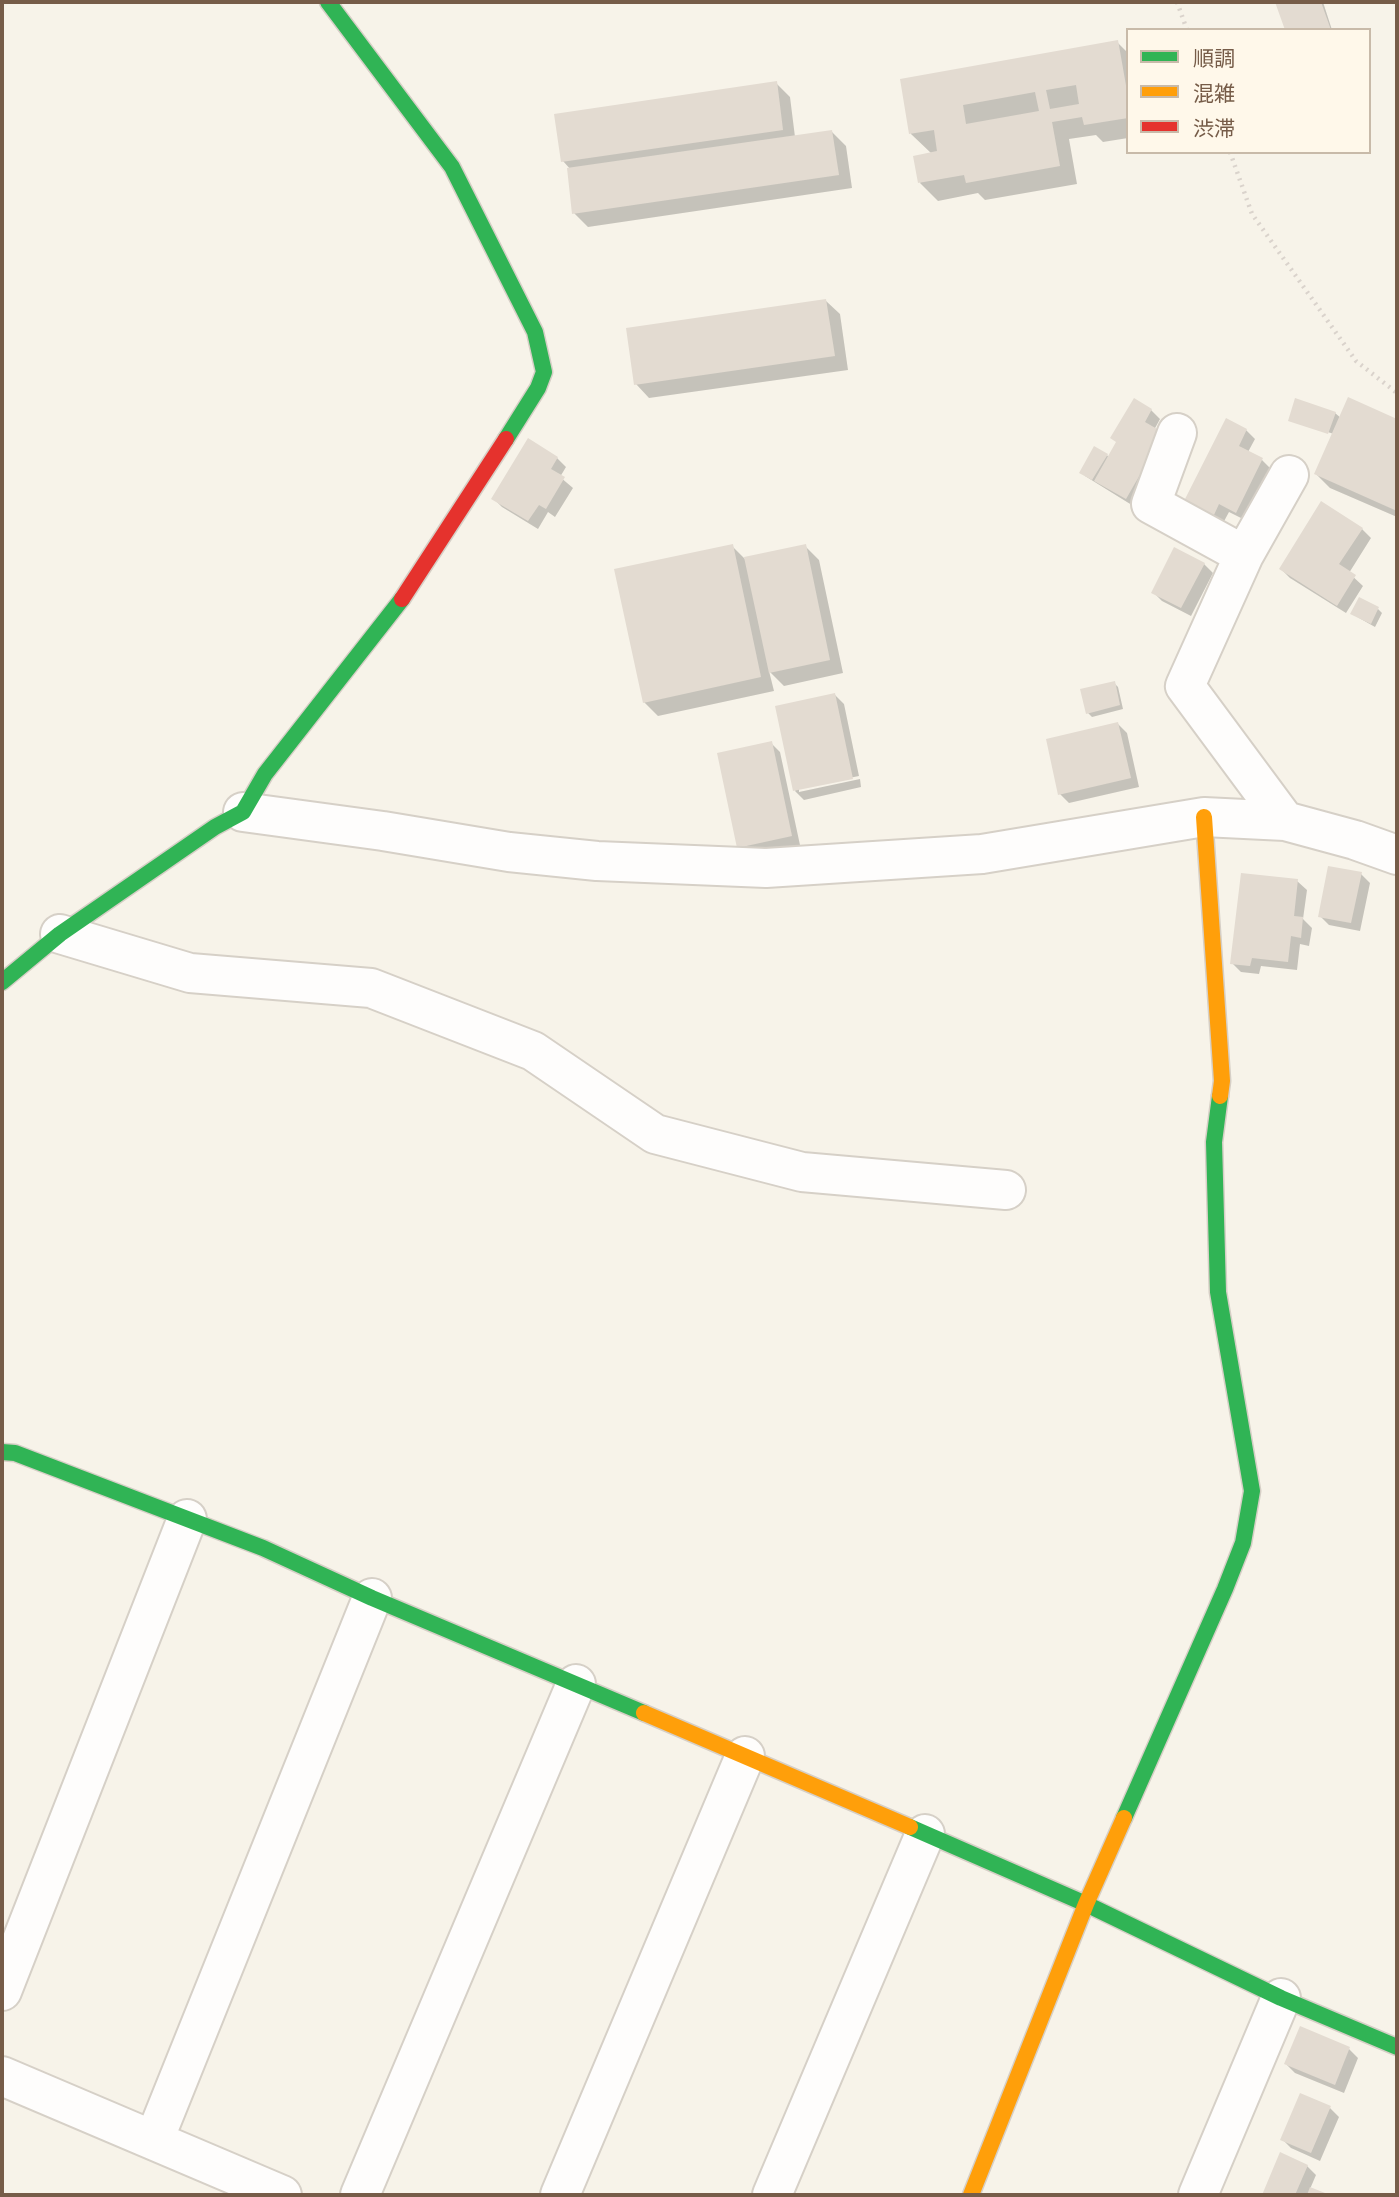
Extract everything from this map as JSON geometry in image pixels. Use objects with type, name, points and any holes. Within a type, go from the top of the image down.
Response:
[{"type":"street","points":[[2,982],[60,934],[215,827],[243,812],[265,774],[414,584],[538,388],[544,372],[535,332],[452,167],[327,2]]},
{"type":"street","points":[[1177,433],[1151,504],[1244,555]]},
{"type":"street","points":[[1285,821],[1185,686],[1244,555],[1289,475]]},
{"type":"street","points":[[243,812],[509,852],[597,861],[766,868],[982,854],[1204,817],[1285,821],[1355,840],[1397,855]]},
{"type":"street","points":[[971,2195],[1086,1904],[1225,1589],[1243,1543],[1252,1491],[1218,1292],[1214,1142],[1222,1081],[1204,817]]},
{"type":"street","points":[[60,934],[190,973],[371,988],[533,1051],[656,1134],[802,1172],[1006,1190]]},
{"type":"street","points":[[2,1452],[15,1452],[264,1548],[372,1598],[1086,1904],[1281,1998],[1397,2047]]},
{"type":"street","points":[[2,1991],[187,1518]]},
{"type":"street","points":[[154,2140],[372,1598]]},
{"type":"street","points":[[360,2195],[576,1684]]},
{"type":"street","points":[[560,2195],[745,1756]]},
{"type":"street","points":[[772,2195],[925,1834]]},
{"type":"street","points":[[1198,2195],[1281,1998]]},
{"type":"street","points":[[2,2076],[282,2195]]},
{"type":"path","points":[[1177,2],[1186,28]]},
{"type":"path","points":[[1231,154],[1252,214],[1356,361],[1397,393]]},
{"type":"building","points":[[1275,2],[1321,2],[1330,28],[1284,28]]},
{"type":"building","points":[[1118,40],[1126,86],[1126,118],[1084,125],[1082,117],[1052,122],[1060,166],[966,183],[964,175],[918,183],[913,156],[937,151],[934,130],[909,134],[900,79]],"holes":[[[1076,85],[1079,104],[1050,109],[1046,90]],[[1035,92],[1039,111],[966,124],[963,105]]]},
{"type":"building","points":[[777,81],[783,130],[561,162],[554,114]]},
{"type":"building","points":[[832,130],[839,175],[572,214],[567,168]]},
{"type":"building","points":[[826,299],[835,356],[634,385],[626,328]]},
{"type":"building","points":[[1348,397],[1397,419],[1397,511],[1314,474]]},
{"type":"building","points":[[1134,398],[1152,409],[1145,422],[1164,433],[1126,499],[1094,481],[1116,442],[1110,438]]},
{"type":"building","points":[[1295,398],[1336,412],[1328,434],[1288,421]]},
{"type":"building","points":[[1226,418],[1247,429],[1239,446],[1263,458],[1236,513],[1219,504],[1213,517],[1183,503]]},
{"type":"building","points":[[528,438],[558,457],[551,469],[565,477],[546,509],[539,505],[528,521],[491,499]]},
{"type":"building","points":[[1094,446],[1108,454],[1092,480],[1079,473]]},
{"type":"building","points":[[1321,501],[1363,528],[1339,564],[1356,575],[1337,606],[1279,569]]},
{"type":"building","points":[[733,544],[761,677],[643,703],[614,569]]},
{"type":"building","points":[[806,544],[830,660],[769,673],[744,557]]},
{"type":"building","points":[[1174,547],[1205,563],[1181,608],[1151,593]]},
{"type":"building","points":[[1359,597],[1379,607],[1371,624],[1350,614]]},
{"type":"building","points":[[1115,681],[1120,705],[1086,714],[1080,689]]},
{"type":"building","points":[[835,693],[853,779],[793,791],[775,706]]},
{"type":"building","points":[[1118,722],[1131,778],[1058,795],[1046,739]]},
{"type":"building","points":[[772,741],[792,836],[737,848],[717,753]]},
{"type":"building","points":[[1328,866],[1362,872],[1351,923],[1318,917]]},
{"type":"building","points":[[1241,873],[1298,879],[1294,916],[1303,917],[1301,938],[1291,936],[1288,962],[1252,958],[1250,966],[1230,964]]},
{"type":"building","points":[[1300,2026],[1350,2047],[1335,2085],[1284,2064]]},
{"type":"building","points":[[1300,2093],[1331,2106],[1311,2153],[1280,2140]]},
{"type":"building","points":[[1280,2152],[1308,2165],[1295,2195],[1262,2195]]},
{"type":"building","points":[[1310,2187],[1330,2195],[1307,2195]]},
{"type":"traffic: fast","points":[[328,2],[452,167],[535,332],[544,372],[538,388],[506,439]]},
{"type":"traffic: fast","points":[[2,982],[60,934],[215,827],[243,812],[265,774],[402,599]]},
{"type":"traffic: fast","points":[[1124,1818],[1225,1589],[1243,1543],[1252,1491],[1218,1292],[1214,1142],[1220,1096]]},
{"type":"traffic: fast","points":[[2,1452],[15,1453],[263,1548],[372,1598],[644,1713]]},
{"type":"traffic: fast","points":[[910,1827],[1086,1904],[1281,1998],[1397,2047]]},
{"type":"traffic: slow","points":[[1204,817],[1222,1081],[1220,1096]]},
{"type":"traffic: slow","points":[[644,1713],[910,1827]]},
{"type":"traffic: slow","points":[[971,2195],[1086,1904],[1124,1818]]},
{"type":"traffic: jam","points":[[402,599],[506,439]]}]
